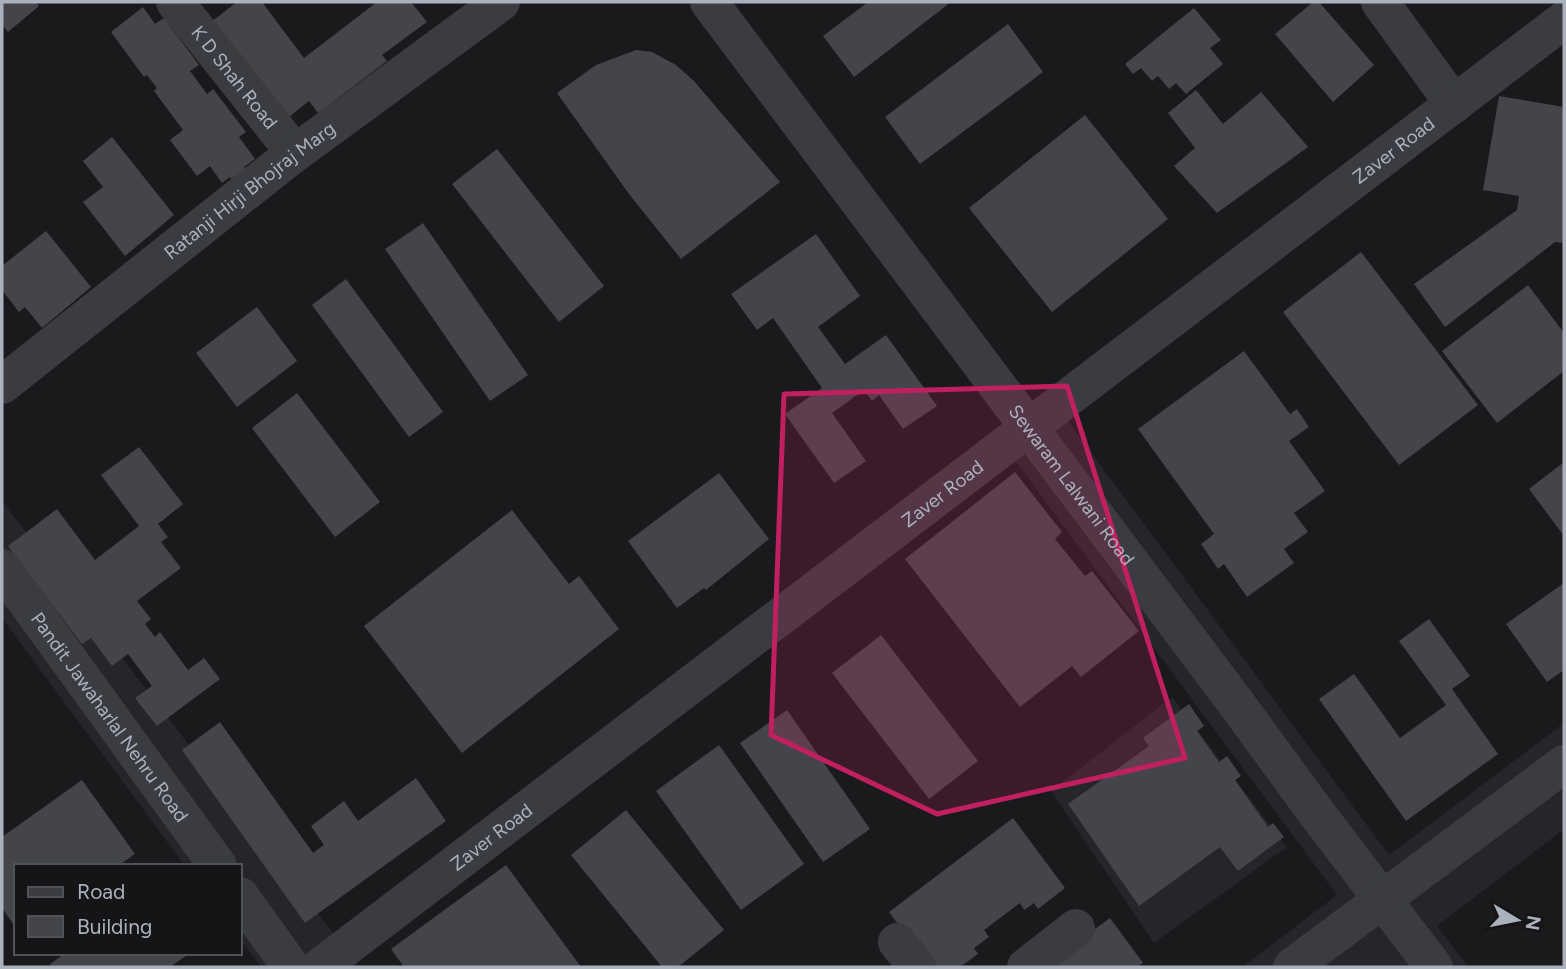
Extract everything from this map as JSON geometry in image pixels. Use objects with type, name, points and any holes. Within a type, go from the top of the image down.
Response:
[{"type":"street","name":"K D Shah Road","points":[[175,2],[295,153]]},
{"type":"street","name":"Ratanji Hirji Bhojraj Marg","points":[[2,385],[295,153],[501,2]]},
{"type":"street","name":"Sewaram Lalwani Road","points":[[709,2],[1434,967]]},
{"type":"street","points":[[1380,2],[1454,104]]},
{"type":"street","name":"Zaver Road","points":[[320,967],[1564,20]]},
{"type":"street","name":"Pandit Jawaharlal Nehru Road","points":[[2,568],[217,864]]},
{"type":"street","points":[[1293,967],[1564,764]]},
{"type":"street","points":[[242,899],[291,967]]},
{"type":"street","points":[[1026,967],[1076,928]]},
{"type":"highlighted area","points":[[1067,386],[1185,758],[937,814],[771,735],[784,394]]},
{"type":"shaded area","points":[[1059,409],[1389,855],[1564,723],[1564,829],[1437,926],[1468,967],[1242,967],[1337,895],[1006,448]]},
{"type":"shaded area","points":[[2,501],[359,967],[261,967],[242,942],[242,864],[184,864],[2,618]]},
{"type":"shaded area","points":[[1172,697],[1287,847],[1154,943],[1051,791]]},
{"type":"building","points":[[2,2],[36,2],[39,6],[8,32],[2,24]]},
{"type":"building","points":[[237,2],[262,2],[304,58],[377,2],[411,2],[427,22],[382,55],[387,61],[318,113],[309,101],[285,120],[211,22]]},
{"type":"building","points":[[868,2],[951,2],[854,77],[823,36]]},
{"type":"building","points":[[1313,2],[1319,2],[1374,65],[1333,102],[1275,34]]},
{"type":"building","points":[[143,7],[155,24],[164,18],[199,65],[190,71],[207,94],[213,89],[246,132],[239,137],[255,159],[244,167],[249,173],[235,184],[230,177],[222,183],[210,166],[197,176],[170,140],[183,130],[154,91],[157,88],[147,75],[144,77],[111,32]]},
{"type":"building","points":[[1194,8],[1221,40],[1210,48],[1223,64],[1186,94],[1176,83],[1169,89],[1158,76],[1152,81],[1141,68],[1133,74],[1125,64]]},
{"type":"building","points":[[1008,24],[1043,72],[920,164],[885,117]]},
{"type":"building","points":[[636,50],[652,52],[676,65],[694,81],[780,182],[681,259],[629,194],[557,93],[596,65]]},
{"type":"building","points":[[1196,90],[1223,124],[1261,92],[1308,147],[1217,213],[1174,166],[1195,148],[1168,113]]},
{"type":"building","points":[[1499,96],[1564,107],[1564,243],[1555,242],[1445,327],[1414,284],[1517,210],[1519,196],[1483,190]]},
{"type":"building","points":[[1085,115],[1168,219],[1052,312],[969,208]]},
{"type":"building","points":[[112,137],[174,215],[125,256],[83,202],[103,187],[83,161]]},
{"type":"building","points":[[497,149],[604,286],[559,322],[452,184]]},
{"type":"building","points":[[423,223],[528,375],[490,401],[385,249]]},
{"type":"building","points":[[46,231],[91,287],[42,328],[25,307],[19,312],[2,290],[2,266]]},
{"type":"building","points":[[816,234],[860,296],[818,327],[845,364],[886,335],[937,406],[903,429],[879,395],[872,401],[864,390],[832,413],[866,461],[834,483],[785,414],[822,388],[773,318],[757,330],[731,294]]},
{"type":"building","points":[[1361,252],[1478,405],[1399,465],[1283,312]]},
{"type":"building","points":[[346,279],[443,412],[409,437],[312,305]]},
{"type":"building","points":[[1528,285],[1564,333],[1564,371],[1497,423],[1442,351]]},
{"type":"building","points":[[257,307],[297,361],[237,407],[196,353]]},
{"type":"building","points":[[1244,351],[1290,414],[1297,409],[1309,427],[1289,441],[1325,491],[1294,513],[1308,532],[1284,549],[1294,563],[1247,597],[1224,564],[1218,569],[1201,544],[1214,534],[1138,429]]},
{"type":"building","points":[[297,393],[380,502],[335,537],[252,428]]},
{"type":"building","points":[[139,447],[183,504],[158,524],[168,537],[161,542],[181,568],[137,601],[151,619],[145,624],[155,637],[160,632],[188,670],[204,658],[220,679],[157,726],[135,698],[152,686],[128,654],[112,666],[91,638],[82,644],[8,546],[57,509],[95,560],[139,526],[101,475]]},
{"type":"building","points":[[1564,462],[1564,536],[1529,489]]},
{"type":"building","points":[[1015,472],[1062,532],[1055,539],[1085,576],[1092,571],[1139,631],[1081,677],[1072,666],[1020,707],[905,559]]},
{"type":"building","points":[[719,473],[769,539],[706,590],[704,588],[677,608],[628,541]]},
{"type":"building","points":[[512,510],[569,584],[579,576],[619,629],[462,753],[364,626]]},
{"type":"building","points":[[1564,583],[1564,670],[1547,682],[1506,624]]},
{"type":"building","points":[[1429,619],[1470,676],[1452,689],[1498,754],[1406,821],[1319,699],[1354,674],[1400,738],[1446,705],[1399,641]]},
{"type":"building","points":[[881,635],[978,761],[929,799],[832,673]]},
{"type":"building","points":[[1189,704],[1204,726],[1197,731],[1219,762],[1227,756],[1241,776],[1235,780],[1268,827],[1273,823],[1284,837],[1238,871],[1220,847],[1139,906],[1068,804],[1149,746],[1143,738]]},
{"type":"building","points":[[787,710],[870,829],[823,862],[740,743]]},
{"type":"building","points":[[220,722],[313,853],[324,845],[311,826],[344,801],[358,821],[416,778],[446,821],[305,923],[182,750]]},
{"type":"building","points":[[719,745],[804,864],[741,910],[656,791]]},
{"type":"building","points":[[82,780],[135,854],[121,864],[14,864],[14,925],[2,908],[2,837]]},
{"type":"building","points":[[626,810],[724,930],[678,967],[662,967],[571,855]]},
{"type":"building","points":[[1013,818],[1065,888],[1038,909],[1034,903],[1024,910],[1020,903],[984,930],[989,937],[974,948],[978,954],[960,967],[930,967],[889,912]]},
{"type":"building","points":[[506,865],[581,967],[404,967],[391,949]]},
{"type":"building","points":[[1110,918],[1143,963],[1137,967],[1043,967]]},
{"type":"building","points":[[63,955],[187,955],[170,967],[52,967],[50,964]]}]
